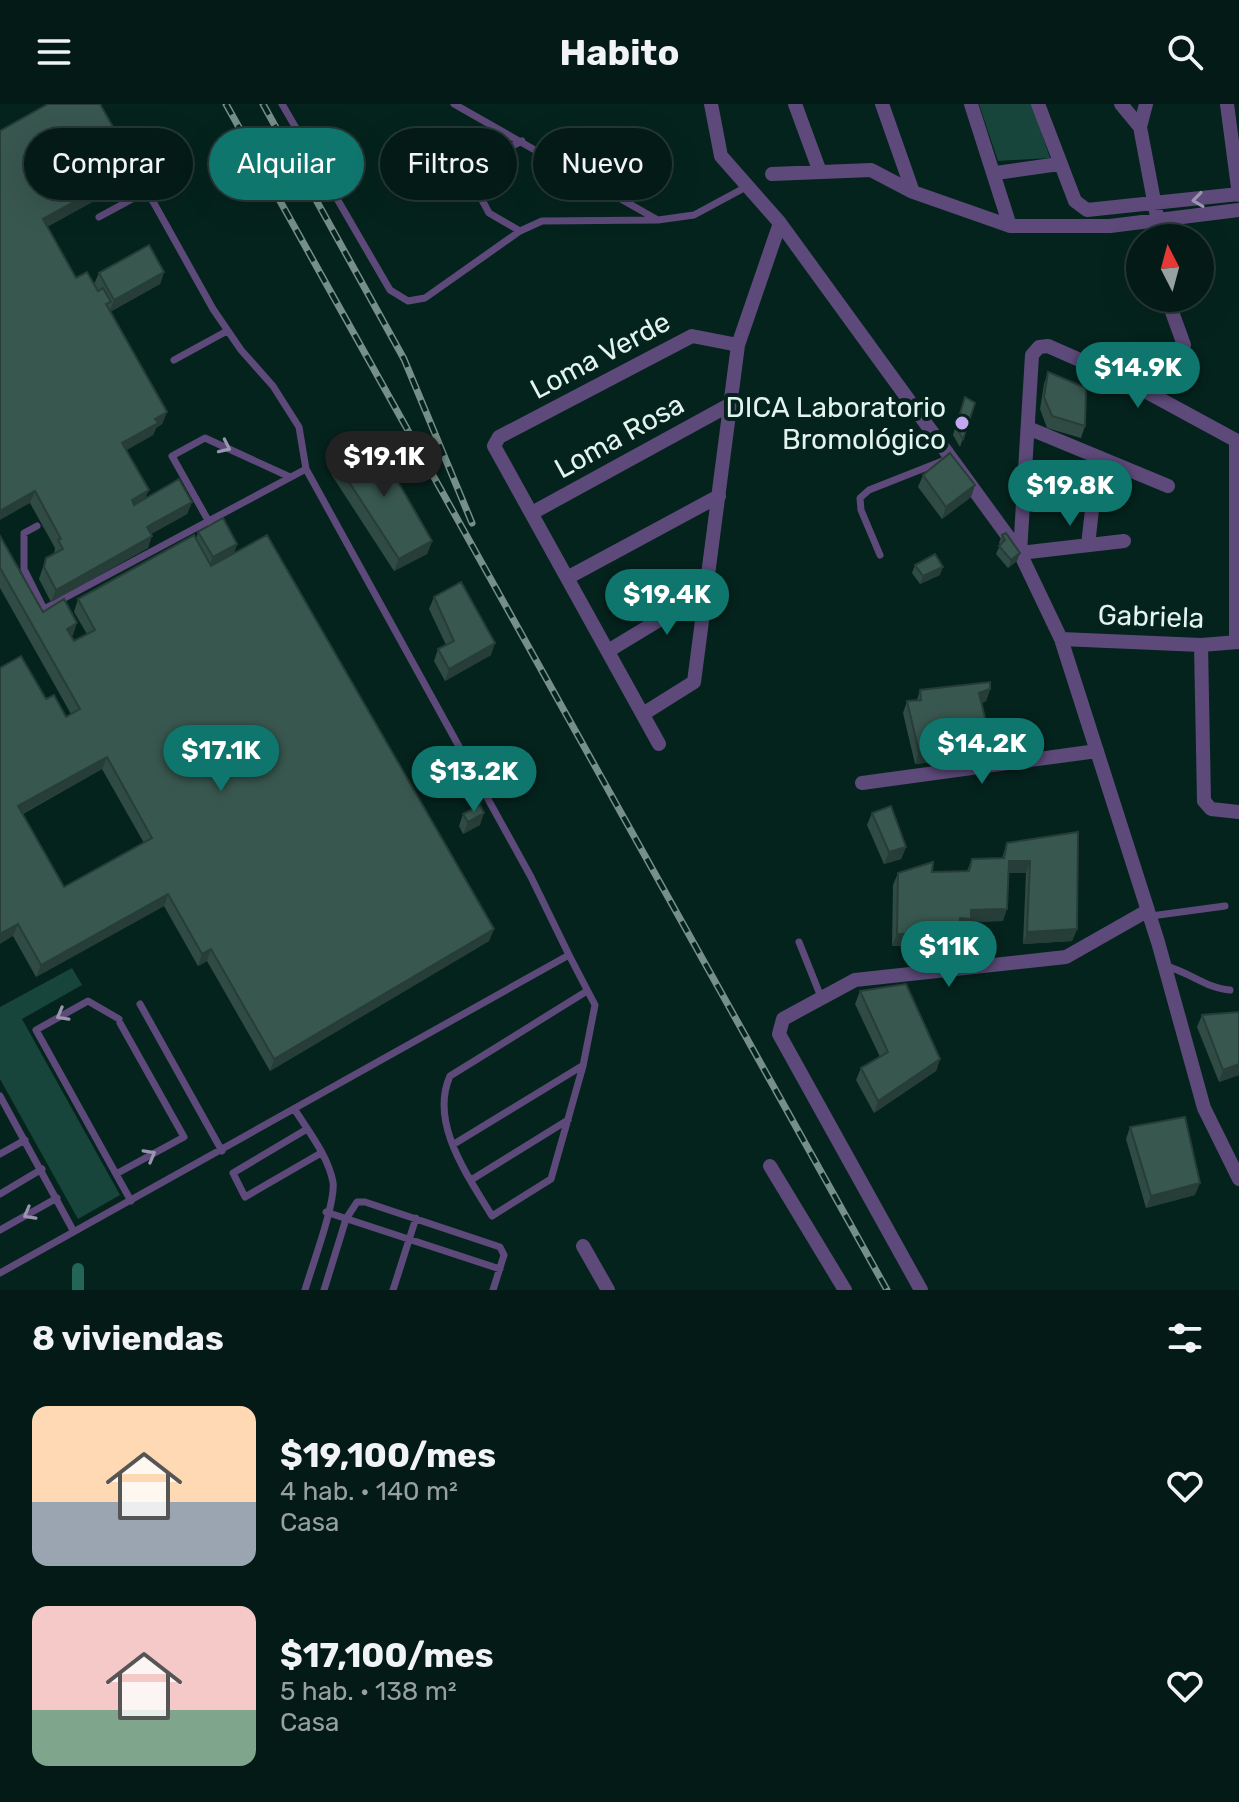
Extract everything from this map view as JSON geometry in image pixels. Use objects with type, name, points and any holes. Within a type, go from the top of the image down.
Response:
[{"type":"street","points":[[711,104],[721,156],[780,223],[1020,553],[1061,639],[1165,966],[1204,1108],[1239,1179]]},
{"type":"street","points":[[795,104],[820,172]]},
{"type":"street","points":[[882,104],[913,192]]},
{"type":"street","points":[[971,104],[996,173],[1010,226]]},
{"type":"street","points":[[1038,104],[1075,201],[1087,210],[1158,213],[1239,210]]},
{"type":"street","points":[[1121,104],[1140,127]]},
{"type":"street","points":[[1146,104],[1140,127],[1159,224]]},
{"type":"street","points":[[772,174],[871,170],[913,192],[1010,226],[1110,226],[1239,194],[1227,104]]},
{"type":"street","points":[[996,173],[1059,164]]},
{"type":"street","points":[[643,714],[694,682],[738,345],[780,223]]},
{"type":"street","points":[[1172,312],[1184,345]]},
{"type":"street","name":"Loma Verde","points":[[532,513],[494,446],[499,437],[692,336],[738,345]]},
{"type":"street","points":[[1020,553],[1032,355],[1039,347],[1048,346],[1123,379],[1238,442],[1238,642]]},
{"type":"street","name":"Loma Rosa","points":[[532,513],[731,404]]},
{"type":"street","points":[[1028,428],[1168,486]]},
{"type":"street","points":[[1088,545],[1098,457]]},
{"type":"street","points":[[567,578],[719,496]]},
{"type":"street","points":[[532,513],[659,744]]},
{"type":"street","points":[[1020,553],[1124,541]]},
{"type":"street","points":[[608,651],[707,591]]},
{"type":"street","name":"Gabriela","points":[[1061,639],[1201,645],[1238,642]]},
{"type":"street","points":[[1201,645],[1204,801],[1211,809],[1239,812]]},
{"type":"street","points":[[862,783],[1097,751]]},
{"type":"street","points":[[921,1290],[779,1034],[783,1019],[855,980],[1066,957],[1148,914]]},
{"type":"street","points":[[770,1166],[845,1290]]},
{"type":"street","points":[[583,1246],[608,1290]]},
{"type":"lane","points":[[282,104],[390,290],[408,301],[425,298],[520,231],[542,221],[658,220],[694,215],[746,187]]},
{"type":"lane","points":[[454,104],[658,220]]},
{"type":"lane","points":[[520,231],[489,213],[481,198],[480,175],[492,156],[522,141]]},
{"type":"lane","points":[[99,217],[130,200]]},
{"type":"lane","points":[[152,200],[227,331],[273,386],[299,427],[306,469],[531,877],[595,1005],[583,1066],[551,1179],[492,1216],[471,1180],[442,1116],[442,1094],[450,1076],[587,991]]},
{"type":"lane","points":[[174,360],[227,331]]},
{"type":"lane","points":[[209,522],[172,456],[205,438],[290,477]]},
{"type":"lane","points":[[880,555],[861,510],[860,498],[869,490],[951,458]]},
{"type":"lane","points":[[37,526],[24,533],[24,569],[44,609],[306,469]]},
{"type":"lane","points":[[1148,914],[1225,906]]},
{"type":"lane","points":[[799,942],[821,997]]},
{"type":"lane","points":[[0,1273],[569,955]]},
{"type":"lane","points":[[1165,966],[1186,971],[1218,989],[1230,990]]},
{"type":"lane","points":[[116,1174],[184,1137],[120,1021],[88,1001],[36,1030],[53,1060],[116,1174],[131,1201]]},
{"type":"lane","points":[[140,1004],[222,1151]]},
{"type":"lane","points":[[454,1144],[583,1066]]},
{"type":"lane","points":[[0,1096],[74,1232]]},
{"type":"lane","points":[[0,1116],[9,1110]]},
{"type":"lane","points":[[295,1110],[321,1153],[332,1181],[333,1198],[326,1212],[305,1290]]},
{"type":"lane","points":[[471,1180],[568,1120]]},
{"type":"lane","points":[[307,1129],[233,1173],[245,1197],[321,1153]]},
{"type":"lane","points":[[0,1154],[25,1140]]},
{"type":"lane","points":[[0,1194],[42,1169]]},
{"type":"lane","points":[[0,1230],[57,1198]]},
{"type":"lane","points":[[324,1290],[346,1219],[357,1202],[416,1218],[500,1247],[504,1255],[493,1290]]},
{"type":"lane","points":[[326,1212],[500,1269]]},
{"type":"lane","points":[[393,1290],[416,1218]]},
{"type":"green space","points":[[979,104],[1032,104],[1050,158],[998,161]]},
{"type":"green space","points":[[72,968],[82,985],[22,1019],[120,1195],[78,1219],[0,1079],[0,1007]]},
{"type":"building","points":[[48,104],[100,104],[114,128],[24,128],[24,200],[78,200],[43,219],[76,278],[87,272],[98,291],[103,288],[111,302],[106,304],[167,412],[155,419],[158,423],[122,443],[149,490],[132,500],[134,505],[179,479],[192,502],[147,527],[152,536],[56,590],[44,567],[46,558],[63,549],[58,540],[61,539],[35,491],[0,511],[0,131]]},
{"type":"building","points":[[149,245],[164,272],[114,300],[99,273]]},
{"type":"building","points":[[1048,372],[1086,388],[1085,426],[1052,416],[1044,397]]},
{"type":"building","name":"DICA Laboratorio Bromológico","points":[[965,397],[975,403],[963,439],[956,427]]},
{"type":"building","points":[[374,440],[432,541],[399,559],[336,462]]},
{"type":"building","points":[[950,453],[975,485],[946,507],[923,475]]},
{"type":"building","points":[[223,518],[237,544],[213,557],[198,532]]},
{"type":"building","points":[[1006,533],[1020,553],[1011,560],[999,546],[1005,540],[1002,535]]},
{"type":"building","points":[[194,535],[211,566],[267,535],[494,929],[274,1059],[211,949],[202,954],[168,894],[41,965],[18,924],[0,934],[0,668],[21,656],[46,699],[54,695],[66,717],[80,709],[0,568],[0,536],[43,612],[64,599],[77,623],[67,629],[74,641],[95,630],[78,599]],"holes":[[[107,757],[152,838],[64,887],[18,806]]]},
{"type":"building","points":[[935,554],[943,567],[923,576],[915,565]]},
{"type":"building","points":[[461,582],[495,643],[449,669],[438,649],[454,641],[434,597]]},
{"type":"building","points":[[990,682],[990,689],[979,693],[991,743],[919,752],[907,701],[921,700],[920,690]]},
{"type":"building","points":[[480,805],[484,813],[468,822],[463,814]]},
{"type":"building","points":[[891,806],[906,847],[889,852],[872,813]]},
{"type":"building","points":[[1078,832],[1077,929],[1027,932],[1030,861],[1009,861],[1007,909],[971,910],[971,919],[960,918],[960,934],[897,934],[898,873],[933,862],[932,872],[969,871],[972,859],[1004,858],[1007,843]]},
{"type":"building","points":[[906,984],[940,1059],[878,1101],[861,1068],[888,1052],[860,991]]},
{"type":"building","points":[[1239,1012],[1239,1064],[1223,1070],[1202,1015]]},
{"type":"building","points":[[1185,1117],[1200,1183],[1151,1196],[1130,1127]]},
{"type":"waterway","points":[[78,1269],[78,1290]]},
{"type":"railway","points":[[226,104],[887,1290]]},
{"type":"railway","points":[[263,104],[404,359],[472,523]]},
{"type":"place","name":"DICA Laboratorio Bromológico","points":[[962,423]]}]
